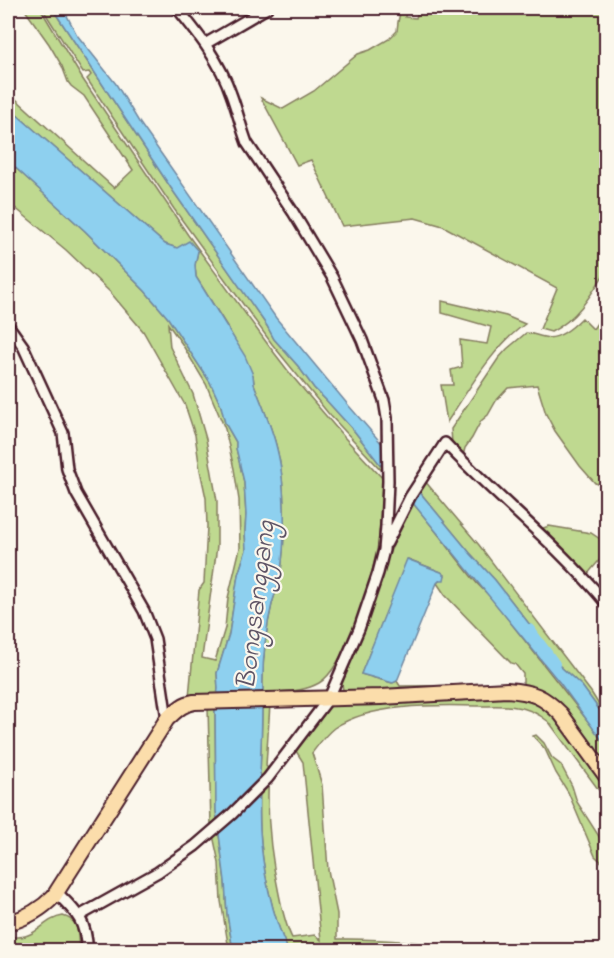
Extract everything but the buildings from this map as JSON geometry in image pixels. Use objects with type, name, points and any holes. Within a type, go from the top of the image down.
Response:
[{"type":"main road","points":[[8,923],[20,920],[47,903],[168,720],[180,707],[194,702],[507,690],[535,695],[544,699],[561,714],[606,777]]},
{"type":"street","points":[[79,916],[158,872],[195,846],[268,778],[329,698],[359,629],[378,573],[387,526],[387,418],[384,400],[362,340],[332,277],[304,229],[247,143],[231,92],[205,44],[177,8]]},
{"type":"street","points":[[205,44],[267,8]]},
{"type":"street","points":[[8,325],[23,346],[63,433],[67,469],[76,493],[144,611],[155,639],[168,720]]},
{"type":"street","points":[[384,550],[410,497],[445,443],[564,557],[606,603]]},
{"type":"street","points":[[56,892],[79,916],[85,930],[87,951]]},
{"type":"green space","points":[[8,8],[40,8],[82,78],[188,235],[292,376],[385,481],[378,546],[362,604],[338,661],[329,674],[314,686],[263,695],[266,638],[279,580],[283,546],[284,513],[280,463],[253,375],[228,328],[196,277],[195,265],[198,251],[165,244],[8,107],[8,92],[114,188],[133,170],[84,96],[68,82],[49,44],[25,10],[8,10]]},
{"type":"green space","points":[[42,8],[52,8],[274,339],[314,388],[355,432],[382,467],[383,472],[328,413],[272,344],[174,209],[87,79],[91,75],[89,72],[83,73]]},
{"type":"green space","points":[[401,8],[406,8],[405,17],[416,18],[419,8],[606,8],[606,271],[576,313],[551,332],[540,329],[557,288],[443,226],[415,218],[342,226],[311,160],[297,165],[261,98],[283,109],[314,91],[358,54],[389,39],[397,31]]},
{"type":"green space","points":[[8,161],[85,231],[145,291],[168,318],[210,382],[221,406],[225,423],[236,442],[244,482],[246,550],[238,575],[229,634],[217,673],[217,696],[189,697],[199,590],[204,583],[207,526],[206,498],[195,435],[185,405],[143,331],[110,292],[66,250],[8,202]],"holes":[[[168,324],[206,384],[225,429],[239,500],[240,548],[228,598],[225,628],[215,661],[202,658],[217,546],[217,501],[206,439],[193,394],[170,347]]]},
{"type":"green space","points":[[442,301],[506,316],[525,324],[492,357],[447,422],[441,385],[453,385],[451,370],[462,367],[460,340],[487,344],[491,327],[442,313]]},
{"type":"green space","points":[[606,310],[606,486],[595,483],[555,431],[546,414],[537,385],[508,388],[481,421],[465,448],[463,456],[452,444],[451,429],[507,349],[526,333],[549,338],[555,337],[582,318],[593,329]]},
{"type":"green space","points":[[424,480],[479,545],[591,692],[606,719],[582,686],[539,645],[534,630],[495,580],[418,490]]},
{"type":"green space","points":[[412,502],[601,738],[606,746],[606,771],[547,695],[343,690],[342,683],[345,673],[386,561]],"holes":[[[408,559],[445,575],[437,583],[445,595],[511,663],[515,664],[523,674],[523,685],[400,686],[397,681],[392,683],[361,674]]]},
{"type":"green space","points":[[549,526],[591,533],[600,539],[603,556],[586,576],[540,529]]},
{"type":"green space","points":[[513,696],[527,698],[537,704],[559,724],[606,789],[606,800],[549,722],[533,712],[520,708],[443,706],[384,710],[349,720],[334,728],[312,753],[322,785],[328,870],[337,914],[337,939],[372,939],[477,950],[306,950],[296,948],[297,950],[288,950],[273,907],[261,844],[259,799],[262,705],[270,704],[266,766],[269,769],[268,816],[273,863],[287,927],[292,938],[315,935],[321,940],[303,762],[296,751],[329,704]]},
{"type":"green space","points":[[215,706],[216,811],[233,950],[229,950],[221,901],[219,863],[211,826],[208,707]]},
{"type":"green space","points":[[536,735],[544,743],[552,758],[561,765],[577,802],[602,841],[606,850],[606,866],[595,856],[568,792],[545,749],[533,736]]},
{"type":"green space","points":[[63,916],[73,921],[75,925],[79,950],[8,950],[8,937],[28,935],[53,919]]},
{"type":"green space","points":[[91,945],[201,945],[205,950],[92,950]]},
{"type":"water","points":[[52,8],[63,8],[77,35],[116,84],[139,122],[276,318],[383,445],[382,467],[355,432],[314,388],[274,339]]},
{"type":"water","name":"Bongsanggang","points":[[8,107],[165,244],[177,248],[189,241],[198,251],[195,265],[196,277],[245,356],[275,441],[283,495],[282,563],[266,638],[263,695],[217,696],[217,673],[229,634],[238,575],[246,550],[244,482],[236,442],[225,423],[221,406],[210,382],[168,318],[145,291],[85,231],[8,161]]},
{"type":"water","points":[[418,490],[495,580],[534,630],[539,645],[582,686],[606,719],[606,746],[560,683],[412,502]]},
{"type":"water","points":[[407,559],[445,575],[444,580],[437,583],[397,681],[393,683],[361,674]]},
{"type":"water","points":[[262,705],[259,799],[261,844],[273,907],[288,950],[233,950],[216,811],[215,706]]},
{"type":"waterway","points":[[529,630],[554,664]]}]
